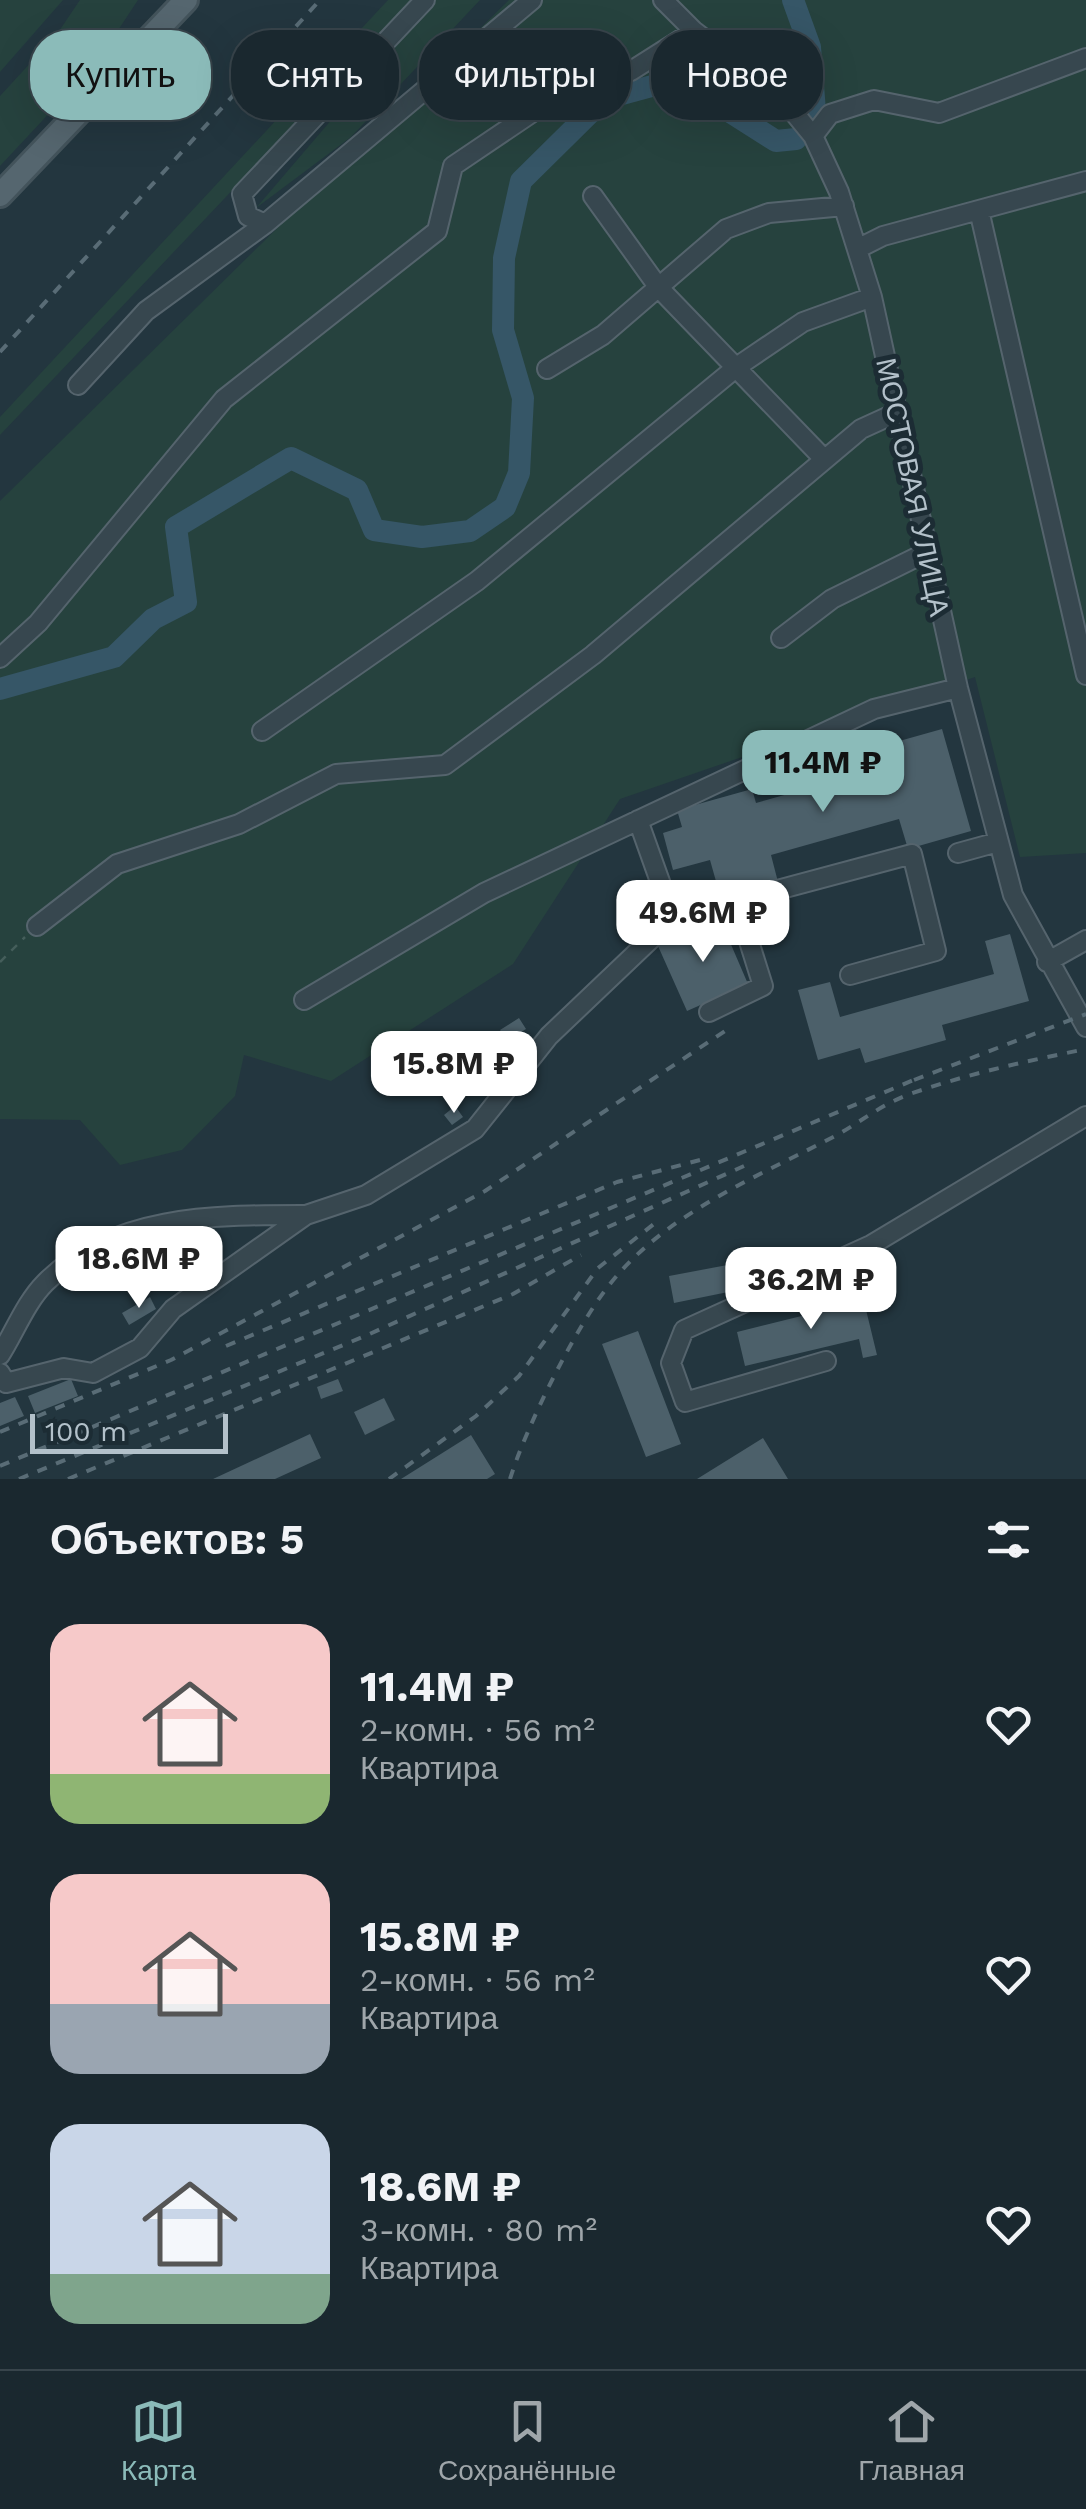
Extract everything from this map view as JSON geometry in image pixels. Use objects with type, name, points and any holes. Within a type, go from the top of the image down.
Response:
[{"type":"main road","points":[[0,195],[186,0]]},
{"type":"street","points":[[266,224],[248,216],[242,194],[425,0]]},
{"type":"street","points":[[78,385],[146,311],[266,224],[532,0]]},
{"type":"street","name":"МОСТОВАЯ УЛИЦА","points":[[663,0],[693,30]]},
{"type":"street","points":[[0,658],[38,623],[224,400],[438,231],[453,166],[568,88],[631,71],[651,58]]},
{"type":"street","points":[[813,136],[830,114],[874,100],[939,112],[1086,58]]},
{"type":"street","name":"МОСТОВАЯ УЛИЦА","points":[[800,120],[813,136],[859,248],[958,688],[1013,895],[1047,962],[1080,1003],[1086,1027]]},
{"type":"street","points":[[859,248],[883,236],[1085,183]]},
{"type":"street","points":[[593,196],[659,288],[824,459]]},
{"type":"street","points":[[547,369],[603,335],[726,229],[769,213],[844,206]]},
{"type":"street","points":[[979,210],[1086,675]]},
{"type":"street","points":[[262,731],[478,581],[738,366],[802,322],[872,297]]},
{"type":"street","points":[[37,926],[118,864],[240,824],[336,774],[445,765],[593,656],[861,429],[896,413]]},
{"type":"street","points":[[781,638],[832,599],[927,552]]},
{"type":"street","points":[[304,1000],[484,893],[874,709],[958,688]]},
{"type":"street","points":[[638,820],[673,918]]},
{"type":"street","points":[[958,853],[998,842]]},
{"type":"street","points":[[0,1373],[6,1383],[64,1368],[93,1373],[140,1348],[173,1309],[306,1215],[366,1195],[475,1129],[549,1036],[673,918],[912,854],[936,951],[850,974]]},
{"type":"street","points":[[709,1012],[763,986],[736,900]]},
{"type":"street","points":[[1047,962],[1086,940]]},
{"type":"street","points":[[826,1361],[685,1402],[671,1362],[684,1330],[871,1245],[1086,1116]]},
{"type":"street","points":[[0,1355],[44,1284],[105,1240],[200,1215],[306,1215]]},
{"type":"path","points":[[0,962],[37,926]]},
{"type":"green space","points":[[0,0],[63,0],[37,30],[30,30],[30,38],[0,72]]},
{"type":"green space","points":[[80,0],[138,0],[118,30],[60,30]]},
{"type":"green space","points":[[388,0],[413,0],[385,30],[360,30]]},
{"type":"green space","points":[[434,0],[480,0],[452,30],[419,30],[419,65],[399,86],[399,41]]},
{"type":"green space","points":[[509,0],[1086,0],[1086,853],[1020,857],[975,677],[620,799],[513,964],[331,1081],[244,1055],[235,1096],[182,1150],[120,1165],[80,1120],[0,1119],[0,501],[387,120],[399,120],[399,108],[419,89],[419,120],[631,120],[631,30],[479,30]]},
{"type":"green space","points":[[30,63],[30,120],[43,120],[0,166],[0,96]]},
{"type":"green space","points":[[276,120],[299,120],[0,435],[0,417]]},
{"type":"green space","points":[[331,120],[367,120],[351,137],[256,208]]},
{"type":"building","points":[[942,729],[971,831],[908,849],[899,819],[771,855],[778,882],[721,899],[710,860],[673,870],[663,833],[682,827],[677,810],[752,789],[756,803],[884,767],[878,747]]},
{"type":"building","points":[[720,919],[748,984],[687,1011],[658,946]]},
{"type":"building","points":[[1010,934],[1029,1001],[942,1025],[946,1040],[865,1063],[860,1048],[818,1060],[798,990],[830,982],[840,1017],[994,974],[985,941]]},
{"type":"building","points":[[519,1018],[526,1029],[507,1041],[500,1030]]},
{"type":"building","points":[[455,1106],[463,1117],[452,1125],[444,1115]]},
{"type":"building","points":[[738,1263],[743,1289],[674,1303],[669,1276]]},
{"type":"building","points":[[860,1285],[877,1355],[863,1358],[859,1339],[745,1366],[737,1332],[850,1304],[846,1288]]},
{"type":"building","points":[[150,1297],[156,1309],[129,1325],[122,1313]]},
{"type":"building","points":[[638,1331],[681,1444],[646,1457],[602,1344]]},
{"type":"building","points":[[71,1379],[78,1396],[35,1413],[28,1396]]},
{"type":"building","points":[[338,1379],[343,1391],[321,1399],[317,1387]]},
{"type":"building","points":[[15,1397],[24,1416],[0,1426],[0,1403]]},
{"type":"building","points":[[384,1398],[395,1420],[365,1435],[354,1412]]},
{"type":"building","points":[[310,1434],[321,1458],[275,1479],[213,1479]]},
{"type":"building","points":[[471,1435],[495,1474],[487,1479],[401,1479]]},
{"type":"building","points":[[763,1438],[788,1479],[697,1479]]},
{"type":"waterway","points":[[793,0],[804,30]]},
{"type":"waterway","points":[[0,689],[114,657],[153,619],[186,602],[176,527],[291,458],[357,490],[374,530],[422,537],[470,531],[505,507],[519,473],[523,398],[503,330],[504,258],[521,181],[604,99],[663,83],[705,96],[776,141],[796,139]]},
{"type":"railway","points":[[0,352],[320,0]]},
{"type":"railway","points":[[914,1080],[1086,1014]]},
{"type":"railway","points":[[0,1432],[171,1360],[485,1191],[725,1031]]},
{"type":"railway","points":[[510,1479],[540,1406],[597,1302],[633,1259],[686,1216],[900,1098],[975,1074],[1086,1049]]},
{"type":"railway","points":[[0,1466],[916,1079]]},
{"type":"railway","points":[[226,1346],[617,1182],[700,1160]]},
{"type":"railway","points":[[19,1479],[365,1336],[744,1166]]},
{"type":"railway","points":[[389,1479],[476,1416],[519,1376],[598,1268],[659,1220]]},
{"type":"railway","points":[[68,1479],[513,1294],[581,1255]]}]
